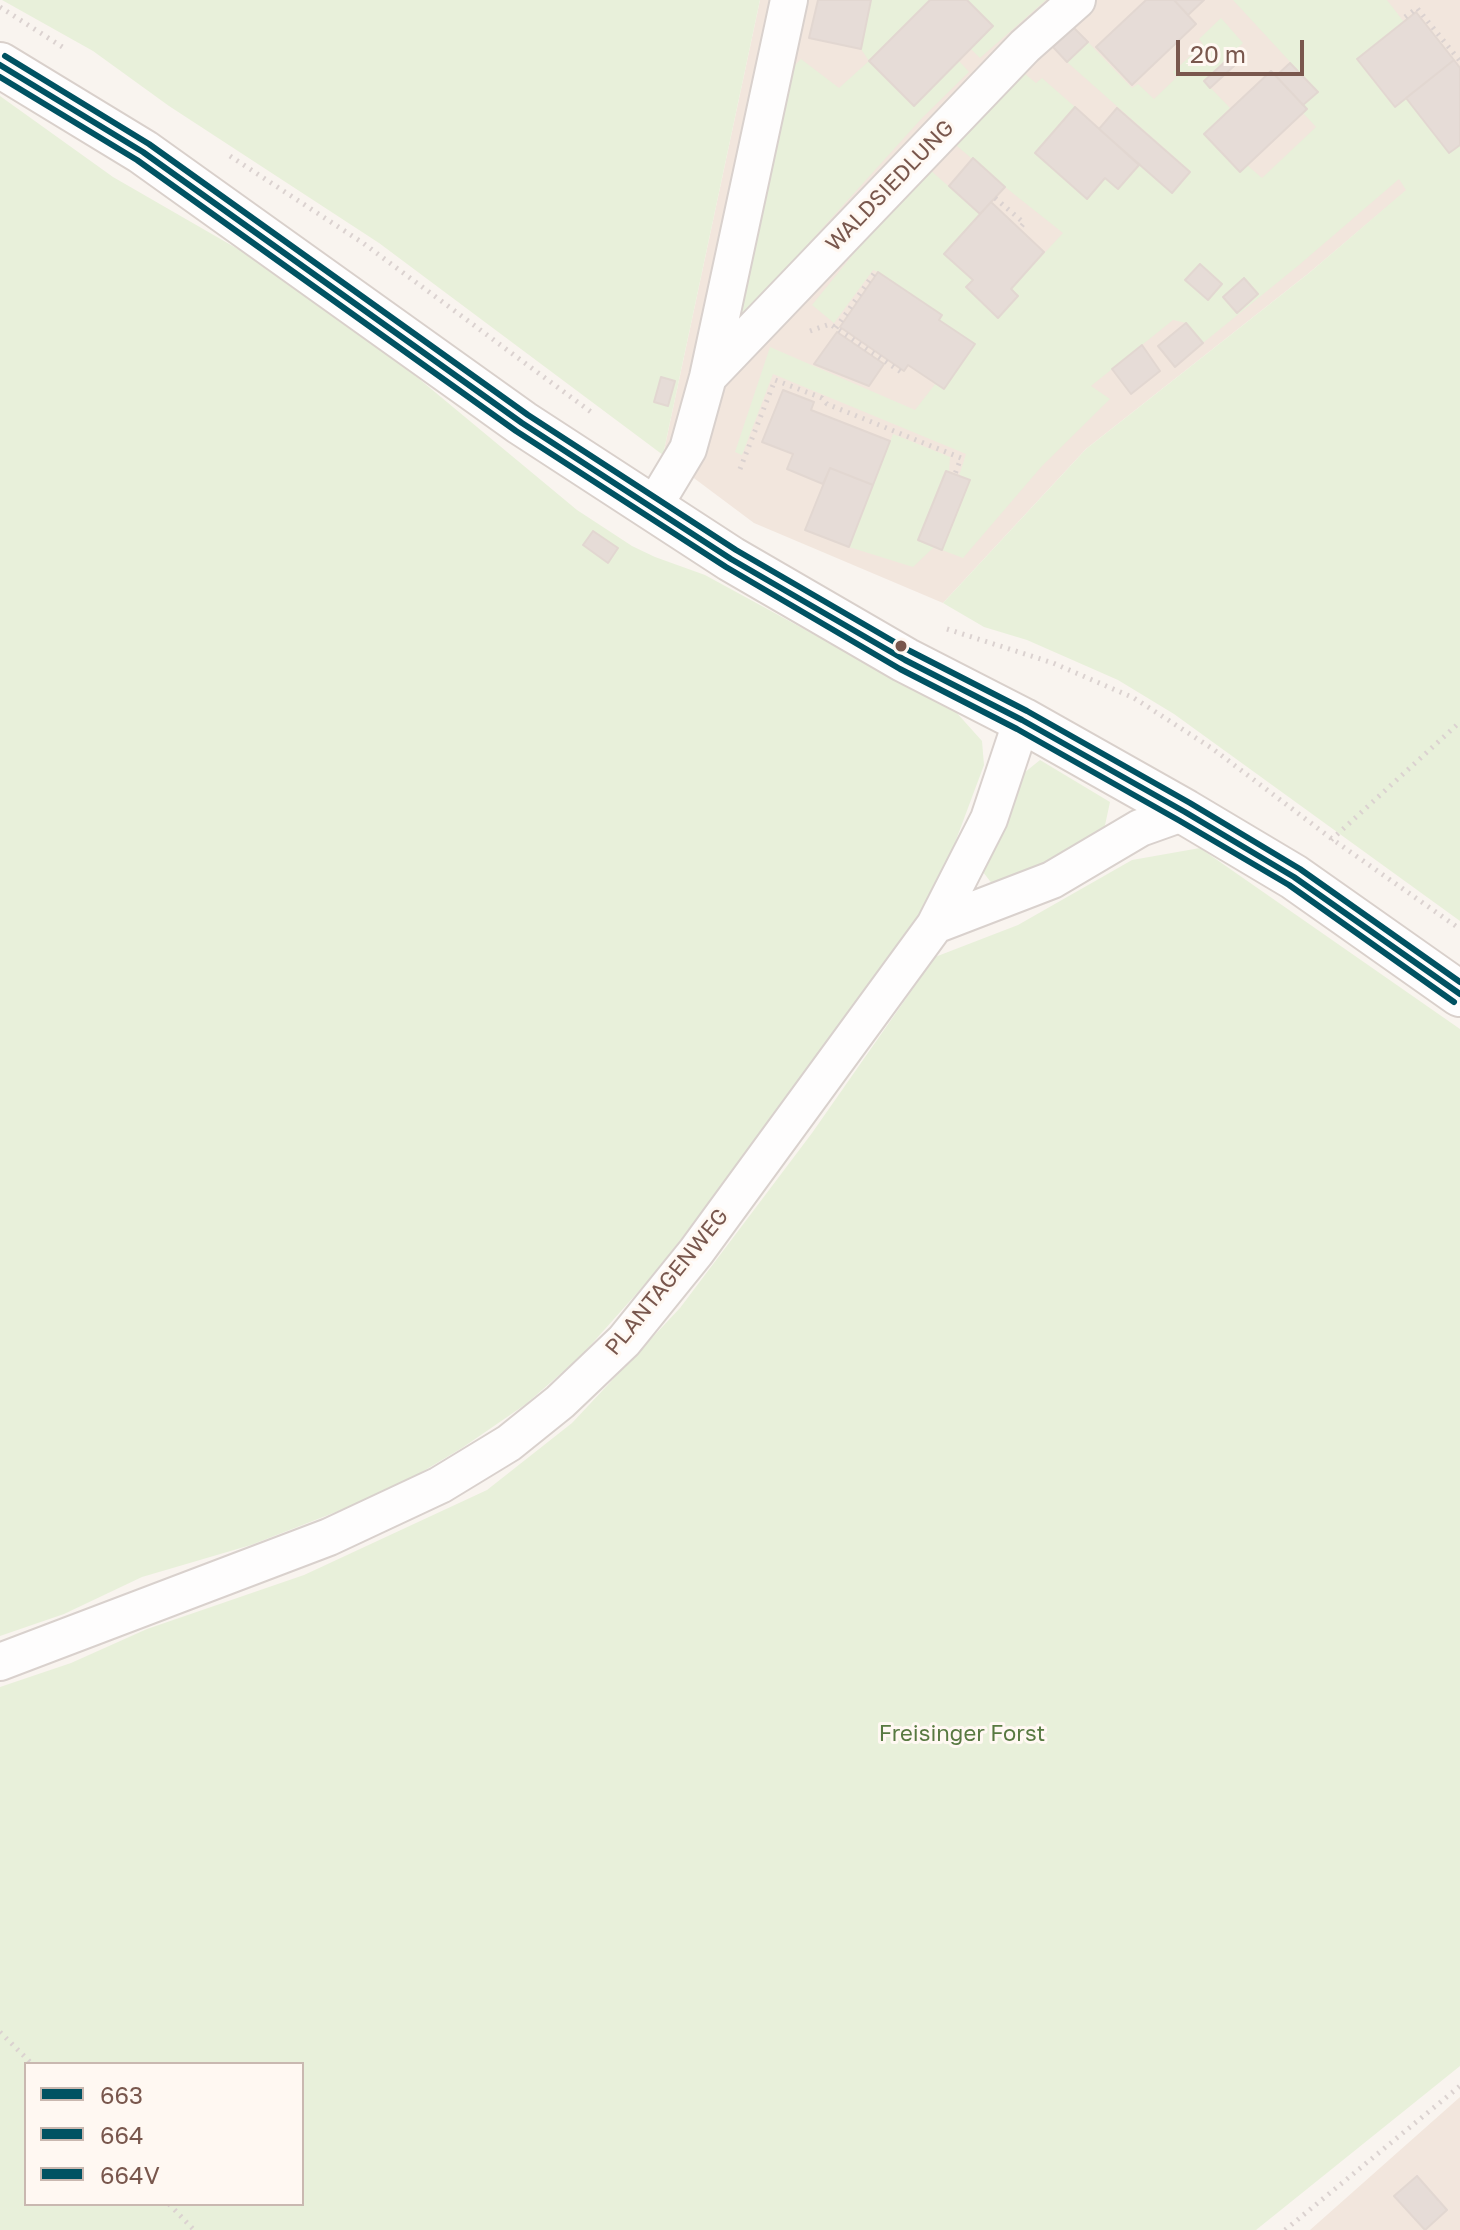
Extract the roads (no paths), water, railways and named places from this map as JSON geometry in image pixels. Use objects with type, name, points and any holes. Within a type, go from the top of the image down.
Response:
[{"type":"street","name":"WALDSIEDLUNG","points":[[652,509],[688,449],[708,377],[789,0]]},
{"type":"street","name":"WALDSIEDLUNG","points":[[708,377],[1025,46],[1077,0]]},
{"type":"street","points":[[0,65],[143,152],[522,423],[652,509],[824,614],[1022,720],[1294,877],[1460,994]]},
{"type":"street","name":"PLANTAGENWEG","points":[[0,1662],[329,1537],[440,1485],[509,1443],[560,1402],[624,1341],[696,1252],[935,925],[989,819],[1022,720]]},
{"type":"street","points":[[935,925],[1052,880],[1140,828],[1185,812]]},
{"type":"park label","name":"Freisinger Forst","points":[[962,1734]]}]
